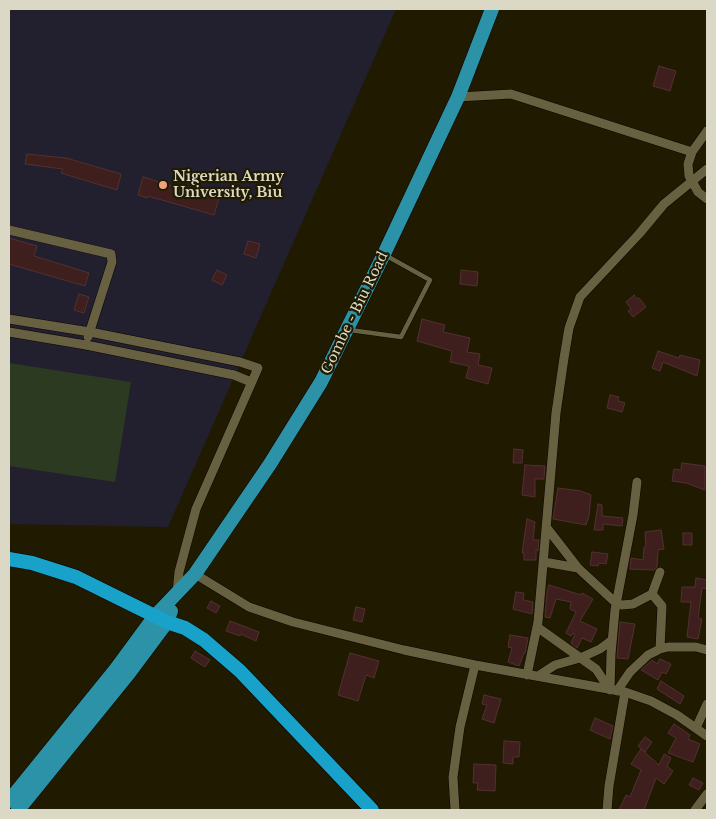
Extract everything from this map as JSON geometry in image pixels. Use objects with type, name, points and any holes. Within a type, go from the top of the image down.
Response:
[{"type":"highway","points":[[9,559],[32,563],[76,577],[161,619],[185,628],[204,640],[240,671],[372,810]]},
{"type":"main road","name":"Gombe - Biu Road","points":[[161,619],[177,594],[195,574],[270,464],[321,382],[458,97],[492,9]]},
{"type":"main road","points":[[9,801],[116,670],[161,619]]},
{"type":"main road","points":[[18,810],[129,673],[161,619]]},
{"type":"street","points":[[458,97],[511,94],[692,152]]},
{"type":"street","points":[[707,131],[692,152],[688,164],[689,176],[698,192],[707,198]]},
{"type":"street","points":[[527,675],[537,627],[556,413],[570,328],[580,297],[639,234],[664,204],[707,169]]},
{"type":"street","points":[[9,230],[111,254],[112,262],[86,345]]},
{"type":"street","points":[[9,319],[90,332],[240,362],[258,368],[196,509],[178,572],[177,594]]},
{"type":"street","points":[[9,332],[86,345],[234,375],[251,382]]},
{"type":"street","points":[[607,810],[618,691],[612,640],[616,602],[633,515],[637,482]]},
{"type":"street","points":[[547,528],[578,568],[616,602],[622,605],[633,604],[652,594],[660,572]]},
{"type":"street","points":[[544,562],[578,568]]},
{"type":"street","points":[[195,574],[249,607],[293,622],[404,650],[618,691],[651,701],[677,715],[707,736]]},
{"type":"street","points":[[652,594],[662,606],[660,649]]},
{"type":"street","points":[[537,627],[596,670],[618,691]]},
{"type":"street","points":[[538,676],[555,665],[580,658],[600,649],[612,640]]},
{"type":"street","points":[[618,691],[630,672],[648,655],[660,649],[668,647],[696,647],[707,650]]},
{"type":"street","points":[[455,810],[453,777],[460,727],[475,665]]},
{"type":"street","points":[[696,728],[707,704]]},
{"type":"street","points":[[695,810],[707,794]]},
{"type":"lane","points":[[346,329],[401,337],[430,280],[384,254]]},
{"type":"shaded area","name":"Nigerian Army University, Biu","points":[[9,9],[396,9],[168,527],[9,524]]},
{"type":"green space","points":[[9,363],[131,382],[115,482],[9,466]]},
{"type":"building","points":[[659,66],[676,71],[670,91],[653,86]]},
{"type":"building","points":[[27,154],[66,158],[121,174],[117,190],[61,173],[63,169],[25,164]]},
{"type":"building","points":[[143,177],[208,197],[208,195],[219,198],[214,215],[148,196],[147,198],[138,195]]},
{"type":"building","points":[[9,238],[37,246],[34,256],[89,273],[85,286],[9,264]]},
{"type":"building","points":[[248,241],[260,244],[256,258],[244,254]]},
{"type":"building","points":[[217,270],[227,275],[222,285],[212,280]]},
{"type":"building","points":[[461,270],[478,272],[477,286],[460,284]]},
{"type":"building","points":[[79,294],[89,297],[84,313],[74,310]]},
{"type":"building","points":[[634,295],[646,307],[633,317],[628,311],[631,309],[626,302]]},
{"type":"building","points":[[422,319],[445,325],[443,332],[470,338],[467,352],[480,354],[478,365],[492,368],[488,384],[466,378],[469,366],[450,362],[452,351],[417,341]]},
{"type":"building","points":[[658,351],[679,358],[680,355],[700,360],[697,376],[663,362],[660,371],[652,368]]},
{"type":"building","points":[[610,395],[619,397],[618,401],[625,403],[622,412],[607,408]]},
{"type":"building","points":[[514,449],[523,450],[522,463],[513,463]]},
{"type":"building","points":[[682,463],[705,466],[705,490],[686,483],[672,481],[674,469],[681,470]]},
{"type":"building","points":[[525,465],[545,466],[544,479],[535,479],[535,497],[522,495]]},
{"type":"building","points":[[558,488],[581,491],[591,495],[586,525],[553,519]]},
{"type":"building","points":[[598,504],[602,505],[602,516],[623,518],[622,526],[603,524],[603,530],[594,530]]},
{"type":"building","points":[[527,519],[535,522],[533,540],[539,540],[536,560],[524,560],[524,553],[522,553]]},
{"type":"building","points":[[661,530],[664,549],[658,550],[657,567],[654,570],[630,569],[631,558],[643,560],[644,547],[646,547],[645,532]]},
{"type":"building","points":[[683,533],[692,533],[692,545],[683,545]]},
{"type":"building","points":[[592,552],[608,554],[606,564],[590,565]]},
{"type":"building","points":[[696,578],[707,580],[707,589],[702,588],[698,618],[702,619],[698,639],[687,637],[691,602],[681,602],[682,587],[695,587]]},
{"type":"building","points":[[549,585],[581,595],[582,593],[593,599],[580,621],[597,629],[591,642],[582,638],[577,648],[571,643],[575,634],[573,633],[571,636],[566,633],[576,612],[570,609],[571,602],[556,599],[550,618],[545,617]]},
{"type":"building","points":[[516,592],[524,593],[523,600],[533,602],[532,614],[513,609]]},
{"type":"building","points":[[211,601],[220,606],[216,613],[207,608]]},
{"type":"building","points":[[356,607],[365,609],[362,622],[353,620]]},
{"type":"building","points":[[230,621],[259,632],[256,641],[241,634],[240,636],[226,631]]},
{"type":"building","points":[[620,622],[635,624],[628,659],[617,658]]},
{"type":"building","points":[[510,635],[528,638],[525,653],[519,666],[508,662],[512,648],[508,647]]},
{"type":"building","points":[[195,651],[210,660],[205,667],[191,658]]},
{"type":"building","points":[[350,653],[379,661],[374,678],[366,675],[358,701],[338,695]]},
{"type":"building","points":[[660,659],[671,664],[666,674],[662,672],[658,680],[641,670],[652,660],[657,664]]},
{"type":"building","points":[[661,681],[684,696],[680,704],[657,689]]},
{"type":"building","points":[[484,695],[501,699],[494,723],[482,719],[487,705],[482,704]]},
{"type":"building","points":[[595,718],[613,726],[610,739],[590,730]]},
{"type":"building","points":[[674,724],[690,735],[688,739],[700,744],[693,762],[668,753],[676,738],[668,733]]},
{"type":"building","points":[[645,737],[652,742],[645,752],[638,746]]},
{"type":"building","points":[[504,741],[520,742],[519,757],[513,757],[513,764],[503,763]]},
{"type":"building","points":[[641,749],[659,765],[664,754],[671,758],[667,766],[673,771],[664,784],[656,778],[644,810],[619,810],[626,795],[630,797],[641,770],[631,764]]},
{"type":"building","points":[[474,764],[496,765],[495,791],[477,790],[478,783],[473,783]]},
{"type":"building","points":[[693,778],[703,783],[699,790],[689,785]]},
{"type":"place","name":"Nigerian Army University, Biu","points":[[163,185]]}]
